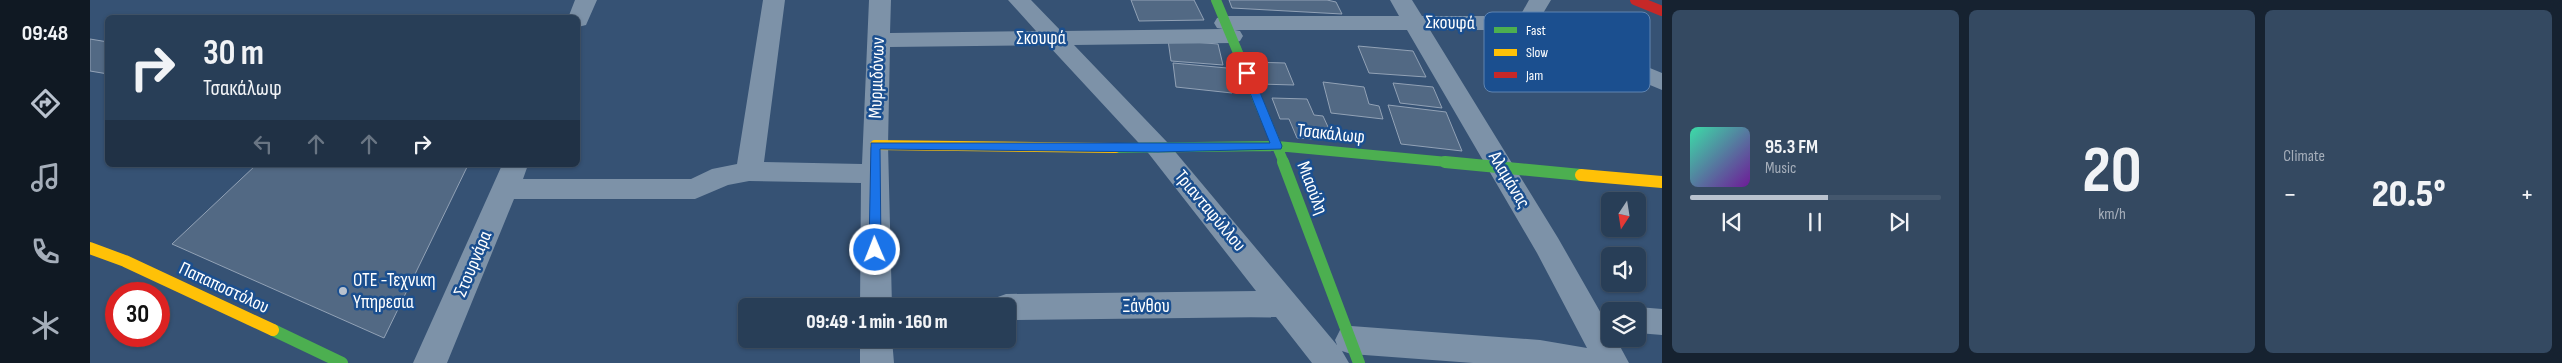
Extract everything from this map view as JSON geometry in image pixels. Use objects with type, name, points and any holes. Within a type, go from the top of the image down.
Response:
[{"type":"street","points":[[580,15],[586,0]]},
{"type":"street","points":[[749,171],[774,0]]},
{"type":"street","name":"Μυρμιδόνων","points":[[876,298],[874,174],[880,0]]},
{"type":"street","name":"Τριανταφύλλου","points":[[1019,0],[1158,148],[1286,304],[1347,355]]},
{"type":"street","name":"Μιαούλη","points":[[1216,0],[1277,146],[1347,355]]},
{"type":"street","points":[[1532,12],[1540,0]]},
{"type":"street","points":[[1635,0],[1662,10]]},
{"type":"street","name":"Σκουφά","points":[[879,40],[1054,38],[1229,30],[1407,11],[1484,19]]},
{"type":"street","name":"Αλαμάνας","points":[[1407,11],[1502,169],[1598,316],[1612,363]]},
{"type":"street","points":[[1650,77],[1662,82]]},
{"type":"street","name":"Τσακάλωφ","points":[[875,146],[1158,148],[1277,146],[1502,169],[1662,182]]},
{"type":"street","points":[[510,177],[695,189],[722,176],[749,171],[874,174]]},
{"type":"street","name":"Στουρνάρα","points":[[430,363],[510,177]]},
{"type":"street","name":"Παπαποστόλου","points":[[90,248],[125,260],[342,363]]},
{"type":"street","name":"Ξάνθου","points":[[1016,307],[1286,304]]},
{"type":"street","points":[[1646,321],[1662,322]]},
{"type":"street","points":[[876,348],[877,363]]},
{"type":"street","points":[[1347,355],[1540,354],[1588,363]]},
{"type":"building","points":[[1131,0],[1194,0],[1204,20],[1139,21]]},
{"type":"building","points":[[1229,0],[1327,0],[1336,2],[1342,14],[1232,8]]},
{"type":"building","points":[[90,39],[105,42],[105,74],[90,71]]},
{"type":"building","points":[[1168,40],[1218,44],[1223,65],[1171,61]]},
{"type":"building","points":[[1358,46],[1413,51],[1426,77],[1369,73]]},
{"type":"building","points":[[1250,62],[1285,63],[1294,85],[1258,84]]},
{"type":"building","points":[[1173,63],[1227,68],[1232,93],[1176,87]]},
{"type":"building","points":[[1323,82],[1364,87],[1369,104],[1379,106],[1383,119],[1331,113]]},
{"type":"building","points":[[1393,83],[1433,87],[1442,108],[1400,103]]},
{"type":"building","points":[[1272,98],[1307,99],[1314,115],[1323,116],[1334,140],[1297,138],[1289,119],[1280,119]]},
{"type":"building","points":[[1388,105],[1446,112],[1462,151],[1401,144]]},
{"type":"building","name":"ΟΤΕ -Τεχνικη Υπηρεσια","points":[[254,167],[467,167],[384,338],[172,244]]},
{"type":"traffic: fast","points":[[1216,0],[1277,146],[1359,363]]},
{"type":"traffic: fast","points":[[1116,148],[1277,146],[1581,175]]},
{"type":"traffic: fast","points":[[273,330],[342,363]]},
{"type":"traffic: slow","points":[[875,145],[1116,148]]},
{"type":"traffic: slow","points":[[1581,175],[1662,182]]},
{"type":"traffic: slow","points":[[90,248],[125,261],[273,330]]},
{"type":"traffic: jam","points":[[1635,0],[1662,11]]},
{"type":"place","name":"ΟΤΕ -Τεχνικη Υπηρεσια","points":[[343,291]]},
{"type":"route","points":[[875,250],[875,146],[1158,148],[1277,146],[1247,73]]}]
